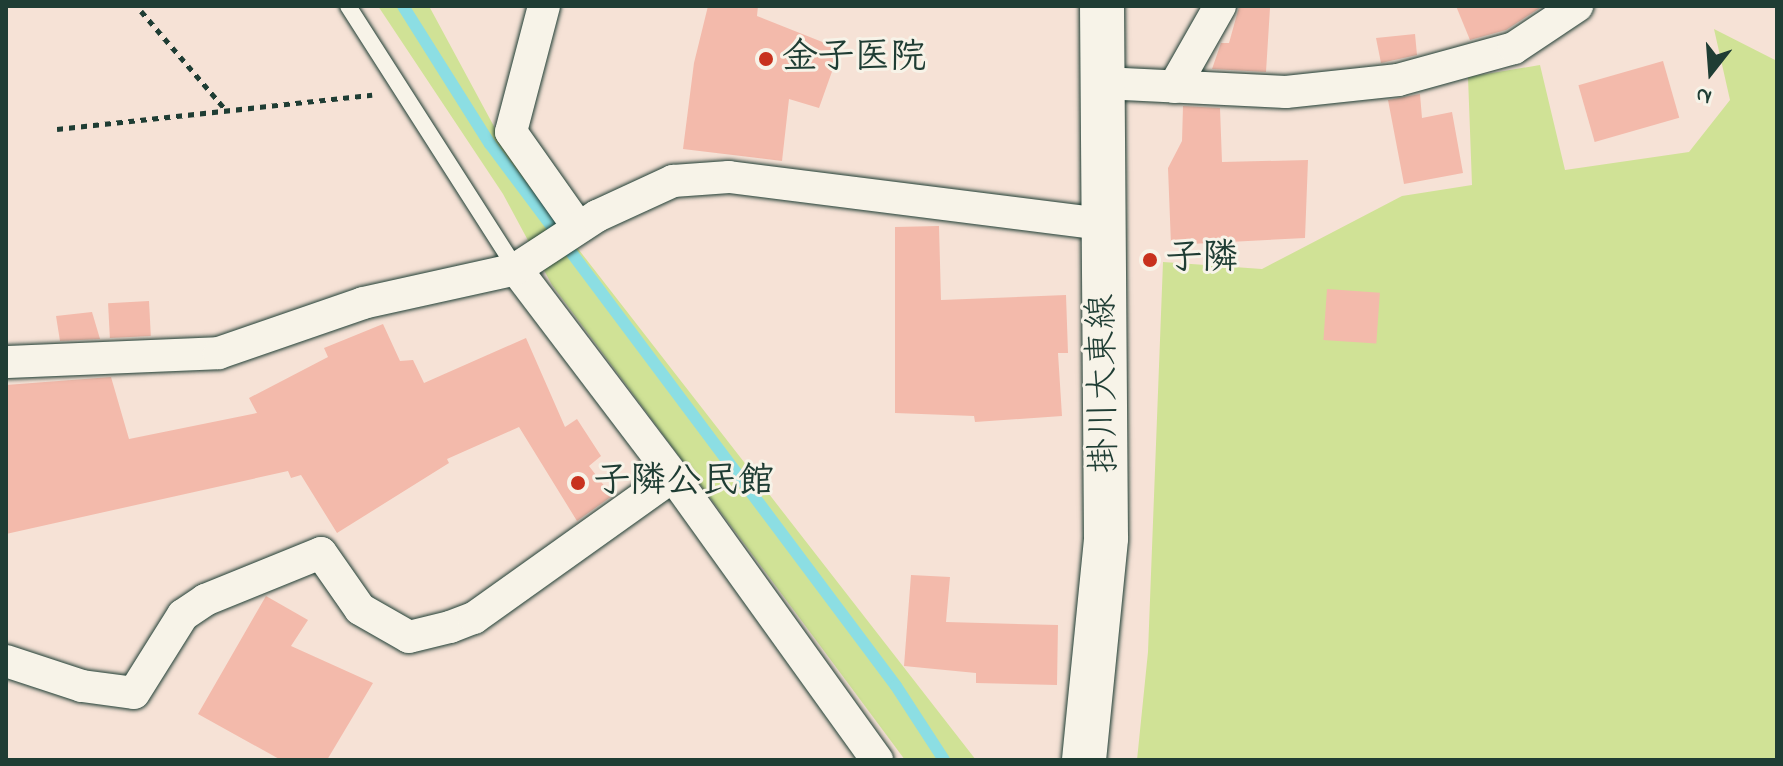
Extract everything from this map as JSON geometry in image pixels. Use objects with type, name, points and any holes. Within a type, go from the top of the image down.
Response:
[{"type":"main road","name":"掛川大東線","points":[[1084,760],[1106,538],[1102,6]]},
{"type":"street","points":[[544,6],[511,132],[575,230]]},
{"type":"street","points":[[1174,87],[1220,6]]},
{"type":"street","points":[[1103,83],[1286,92],[1398,80],[1514,48],[1577,6]]},
{"type":"street","points":[[6,362],[164,360],[219,353],[363,303],[525,265],[575,230],[673,181],[729,177],[1103,224]]},
{"type":"street","points":[[525,265],[877,760]]},
{"type":"street","points":[[6,661],[82,686],[134,693],[183,615],[205,600],[321,553],[360,609],[409,637],[450,627],[474,618],[673,476]]},
{"type":"lane","points":[[348,6],[401,93],[525,265]]},
{"type":"path","points":[[141,11],[225,110]]},
{"type":"path","points":[[57,129],[401,93]]},
{"type":"green space","points":[[378,6],[429,6],[497,132],[565,232],[976,760],[905,760],[552,285],[503,194]]},
{"type":"green space","points":[[1714,29],[1777,61],[1777,760],[1137,760],[1148,652],[1163,262],[1262,269],[1402,196],[1472,185],[1468,77],[1540,65],[1565,170],[1689,152],[1730,100]]},
{"type":"building","points":[[708,6],[758,6],[757,16],[840,49],[819,108],[789,99],[782,161],[683,149],[694,63]]},
{"type":"building","points":[[1456,6],[1543,6],[1506,30],[1470,40]]},
{"type":"building","points":[[1239,7],[1270,8],[1266,72],[1212,69],[1221,43],[1229,43]]},
{"type":"building","points":[[1415,34],[1417,55],[1381,63],[1376,38]]},
{"type":"building","points":[[1663,61],[1679,118],[1595,142],[1578,85]]},
{"type":"building","points":[[1420,94],[1422,118],[1452,112],[1463,173],[1404,184],[1388,100]]},
{"type":"building","points":[[1183,106],[1220,108],[1222,162],[1308,160],[1305,238],[1171,245],[1168,168],[1182,141]]},
{"type":"building","points":[[939,226],[941,300],[1066,295],[1068,353],[1058,353],[1062,416],[975,422],[974,416],[895,413],[895,227]]},
{"type":"building","points":[[1327,289],[1380,293],[1376,344],[1323,340]]},
{"type":"building","points":[[149,301],[151,336],[110,338],[108,303]]},
{"type":"building","points":[[92,312],[100,339],[60,341],[56,316]]},
{"type":"building","points":[[383,324],[400,361],[413,360],[424,383],[526,338],[565,427],[577,419],[601,456],[589,466],[612,496],[577,521],[519,427],[447,459],[449,463],[337,533],[301,475],[291,478],[288,471],[6,534],[6,385],[111,377],[129,439],[257,413],[249,398],[328,357],[324,348]]},
{"type":"building","points":[[911,575],[950,577],[946,622],[1058,625],[1057,685],[976,683],[976,673],[904,666]]},
{"type":"building","points":[[266,596],[308,620],[291,646],[373,683],[327,760],[281,760],[198,714]]},
{"type":"waterway","points":[[403,6],[490,144],[896,686],[944,760]]},
{"type":"place","name":"金子医院","points":[[766,59]]},
{"type":"place","name":"子隣","points":[[1150,260]]},
{"type":"place","name":"子隣公民館","points":[[578,483]]}]
